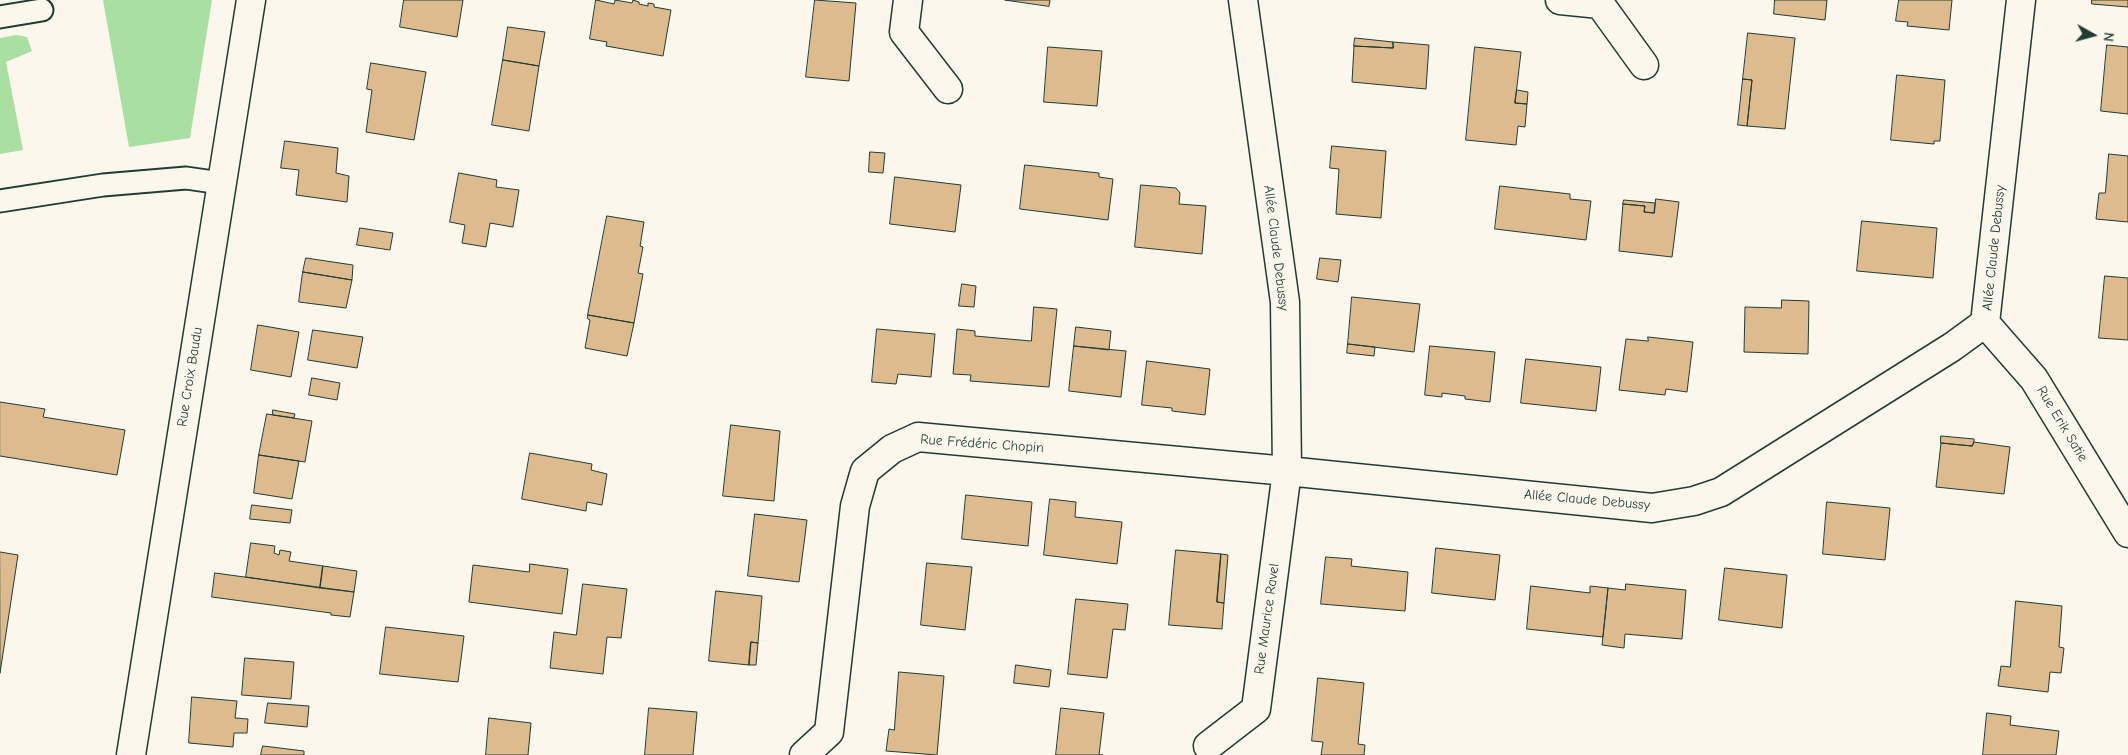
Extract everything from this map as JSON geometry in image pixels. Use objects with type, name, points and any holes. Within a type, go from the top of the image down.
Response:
[{"type":"street","name":"Rue Croix Baudu","points":[[131,755],[251,0]]},
{"type":"street","points":[[908,0],[904,32],[948,89]]},
{"type":"street","name":"Allée Claude Debussy","points":[[1243,0],[1285,302],[1287,470],[1652,508],[1694,501],[1721,492],[1952,347],[1985,323],[2021,0]]},
{"type":"street","points":[[1560,0],[1600,4],[1644,65]]},
{"type":"street","name":"Rue Erik Satie","points":[[1985,323],[2034,379],[2128,534]]},
{"type":"street","name":"Rue Frédéric Chopin","points":[[804,755],[829,732],[855,506],[865,471],[892,448],[918,437],[1287,470]]},
{"type":"street","name":"Rue Maurice Ravel","points":[[1208,746],[1256,709],[1287,470]]},
{"type":"lane","points":[[0,17],[42,10]]},
{"type":"lane","points":[[0,201],[103,186],[186,178],[221,184]]},
{"type":"green space","points":[[103,0],[212,0],[190,138],[129,147]]},
{"type":"green space","points":[[16,35],[27,37],[32,51],[6,62],[23,150],[0,154],[0,38]]},
{"type":"building","points":[[404,0],[463,0],[457,37],[400,27]]},
{"type":"building","points":[[596,0],[614,4],[615,0],[632,3],[633,0],[639,2],[639,4],[648,6],[648,3],[654,4],[654,7],[671,10],[663,56],[606,46],[607,42],[590,39]]},
{"type":"building","points":[[815,0],[856,3],[849,81],[806,77]]},
{"type":"building","points":[[1005,0],[1050,0],[1049,6]]},
{"type":"building","points":[[1775,0],[1827,0],[1825,20],[1774,14]]},
{"type":"building","points":[[1899,0],[1952,0],[1949,30],[1907,26],[1908,22],[1896,21]]},
{"type":"building","points":[[2092,0],[2128,0],[2128,7],[2092,4]]},
{"type":"building","points":[[508,27],[545,32],[539,66],[503,60]]},
{"type":"building","points":[[1748,33],[1795,38],[1785,129],[1747,126],[1752,80],[1743,79]]},
{"type":"building","points":[[1355,38],[1393,42],[1393,48],[1354,46]]},
{"type":"building","points":[[1393,42],[1429,45],[1426,89],[1352,82],[1354,46],[1393,48]]},
{"type":"building","points":[[2107,45],[2128,47],[2128,114],[2101,111]]},
{"type":"building","points":[[1048,47],[1102,51],[1097,106],[1044,102]]},
{"type":"building","points":[[1475,47],[1521,52],[1515,103],[1527,104],[1525,127],[1518,126],[1516,145],[1466,140]]},
{"type":"building","points":[[503,60],[539,66],[529,131],[492,125]]},
{"type":"building","points":[[371,63],[426,72],[414,140],[366,132],[372,90],[367,89]]},
{"type":"building","points":[[1897,75],[1945,80],[1940,141],[1934,141],[1934,144],[1891,140]]},
{"type":"building","points":[[1743,79],[1752,80],[1747,126],[1738,125]]},
{"type":"building","points":[[1517,90],[1528,92],[1527,104],[1515,103]]},
{"type":"building","points":[[285,141],[338,148],[336,173],[349,176],[347,202],[296,195],[299,170],[281,168]]},
{"type":"building","points":[[1332,146],[1386,151],[1381,218],[1336,214],[1339,169],[1330,168]]},
{"type":"building","points":[[870,152],[885,153],[883,173],[869,172]]},
{"type":"building","points":[[2109,154],[2128,156],[2128,222],[2096,219],[2099,193],[2105,193]]},
{"type":"building","points":[[1025,165],[1099,173],[1099,177],[1113,179],[1108,220],[1020,209]]},
{"type":"building","points":[[459,173],[497,180],[496,187],[519,190],[513,227],[490,223],[486,247],[462,243],[465,225],[450,222]]},
{"type":"building","points":[[895,177],[961,185],[955,232],[890,224]]},
{"type":"building","points":[[1141,185],[1176,188],[1180,193],[1179,204],[1206,206],[1202,254],[1135,247]]},
{"type":"building","points":[[1500,186],[1570,194],[1570,199],[1591,201],[1586,240],[1495,229]]},
{"type":"building","points":[[1656,199],[1679,202],[1672,257],[1619,251],[1623,204],[1645,206],[1644,212],[1654,213]]},
{"type":"building","points":[[1624,200],[1655,203],[1654,213],[1644,212],[1645,206],[1623,204]]},
{"type":"building","points":[[607,216],[644,222],[640,246],[643,247],[638,273],[643,274],[634,323],[588,315]]},
{"type":"building","points":[[1862,221],[1937,228],[1933,278],[1857,271]]},
{"type":"building","points":[[360,228],[393,233],[390,250],[357,245]]},
{"type":"building","points":[[306,258],[353,265],[352,280],[303,272]]},
{"type":"building","points":[[1320,258],[1341,260],[1338,282],[1317,279]]},
{"type":"building","points":[[303,272],[352,280],[346,308],[299,302]]},
{"type":"building","points":[[2105,276],[2128,278],[2128,340],[2099,338]]},
{"type":"building","points":[[962,284],[976,286],[974,307],[959,306]]},
{"type":"building","points":[[1352,297],[1420,304],[1414,352],[1348,344]]},
{"type":"building","points":[[1782,300],[1809,301],[1808,354],[1744,352],[1745,307],[1781,308]]},
{"type":"building","points":[[1034,307],[1057,309],[1049,387],[970,381],[971,375],[953,374],[957,329],[975,331],[975,336],[1031,341]]},
{"type":"building","points":[[588,315],[634,323],[627,356],[585,348],[590,320]]},
{"type":"building","points":[[258,325],[299,332],[291,377],[251,370]]},
{"type":"building","points":[[1076,327],[1111,331],[1109,350],[1074,346]]},
{"type":"building","points":[[877,329],[935,334],[931,377],[898,374],[896,384],[872,382]]},
{"type":"building","points":[[313,330],[363,337],[357,368],[308,360]]},
{"type":"building","points":[[1648,337],[1693,342],[1687,392],[1666,389],[1665,395],[1619,390],[1626,339],[1648,341]]},
{"type":"building","points":[[1348,344],[1375,347],[1374,356],[1347,353]]},
{"type":"building","points":[[1074,346],[1126,351],[1121,397],[1069,391]]},
{"type":"building","points":[[1430,346],[1495,352],[1490,402],[1465,399],[1465,396],[1442,393],[1442,397],[1425,395]]},
{"type":"building","points":[[1526,359],[1601,367],[1596,411],[1521,403]]},
{"type":"building","points":[[1147,361],[1210,369],[1205,415],[1172,411],[1172,408],[1142,405]]},
{"type":"building","points":[[312,378],[340,383],[337,400],[309,395]]},
{"type":"building","points":[[0,402],[45,409],[43,417],[125,430],[117,475],[0,456]]},
{"type":"building","points":[[273,410],[295,414],[294,418],[273,415]]},
{"type":"building","points":[[267,414],[312,421],[305,462],[259,455]]},
{"type":"building","points":[[731,425],[780,431],[774,501],[723,496]]},
{"type":"building","points":[[1941,436],[1974,439],[1974,442],[1972,446],[1941,443]]},
{"type":"building","points":[[1974,442],[2010,447],[2004,494],[1936,487],[1941,443],[1972,446]]},
{"type":"building","points":[[530,453],[592,464],[591,470],[607,474],[602,505],[587,502],[586,511],[522,499]]},
{"type":"building","points":[[259,455],[299,461],[292,499],[254,493]]},
{"type":"building","points":[[966,495],[1032,502],[1028,546],[962,539]]},
{"type":"building","points":[[1050,499],[1076,502],[1075,517],[1122,522],[1117,564],[1044,555]]},
{"type":"building","points":[[1827,502],[1890,508],[1885,560],[1823,554]]},
{"type":"building","points":[[252,505],[292,510],[290,523],[250,519]]},
{"type":"building","points":[[755,514],[807,520],[799,582],[748,576]]},
{"type":"building","points":[[251,543],[275,546],[274,553],[279,555],[280,550],[291,552],[289,561],[323,566],[320,588],[246,577]]},
{"type":"building","points":[[1436,548],[1500,555],[1495,600],[1432,593]]},
{"type":"building","points":[[1176,550],[1221,554],[1217,602],[1224,603],[1222,629],[1169,625]]},
{"type":"building","points":[[0,552],[18,555],[0,673]]},
{"type":"building","points":[[1221,554],[1228,555],[1224,603],[1217,602]]},
{"type":"building","points":[[1326,557],[1352,559],[1351,566],[1408,572],[1405,611],[1321,604]]},
{"type":"building","points":[[927,563],[972,567],[965,630],[921,625]]},
{"type":"building","points":[[530,564],[568,569],[562,614],[469,602],[473,565],[529,572]]},
{"type":"building","points":[[323,566],[357,571],[354,592],[320,588]]},
{"type":"building","points":[[1725,568],[1787,575],[1782,628],[1719,620]]},
{"type":"building","points":[[215,573],[354,592],[350,617],[212,597]]},
{"type":"building","points":[[583,584],[627,589],[621,638],[607,637],[603,674],[550,668],[554,632],[576,635]]},
{"type":"building","points":[[1626,584],[1686,590],[1682,639],[1625,634],[1624,648],[1602,645],[1608,588],[1625,590]]},
{"type":"building","points":[[1531,586],[1590,593],[1590,586],[1608,588],[1603,637],[1527,629]]},
{"type":"building","points":[[716,591],[762,596],[758,643],[751,642],[749,665],[709,661]]},
{"type":"building","points":[[1076,599],[1128,604],[1125,630],[1113,629],[1107,678],[1068,674]]},
{"type":"building","points":[[2016,601],[2062,606],[2059,647],[2064,648],[2061,673],[2050,672],[2048,692],[1998,686],[2001,666],[2010,667]]},
{"type":"building","points":[[386,627],[464,636],[458,682],[380,674]]},
{"type":"building","points":[[751,642],[758,643],[756,665],[749,665]]},
{"type":"building","points":[[245,658],[294,662],[291,699],[242,695]]},
{"type":"building","points":[[1016,665],[1051,670],[1049,687],[1014,683]]},
{"type":"building","points":[[899,672],[944,676],[937,755],[886,751],[889,729],[894,730]]},
{"type":"building","points":[[1318,678],[1364,683],[1358,744],[1365,745],[1364,755],[1321,755],[1323,742],[1312,741]]},
{"type":"building","points":[[192,697],[237,701],[235,718],[248,719],[247,733],[234,733],[233,747],[189,743]]},
{"type":"building","points":[[268,703],[309,706],[307,727],[265,723]]},
{"type":"building","points":[[649,708],[697,712],[693,755],[645,755]]},
{"type":"building","points":[[1061,708],[1104,713],[1099,755],[1056,755]]},
{"type":"building","points":[[1987,713],[2011,716],[2010,725],[2059,731],[2056,755],[1983,755]]},
{"type":"building","points":[[489,718],[531,723],[528,755],[486,755]]},
{"type":"building","points":[[263,746],[304,751],[304,755],[261,755]]}]
